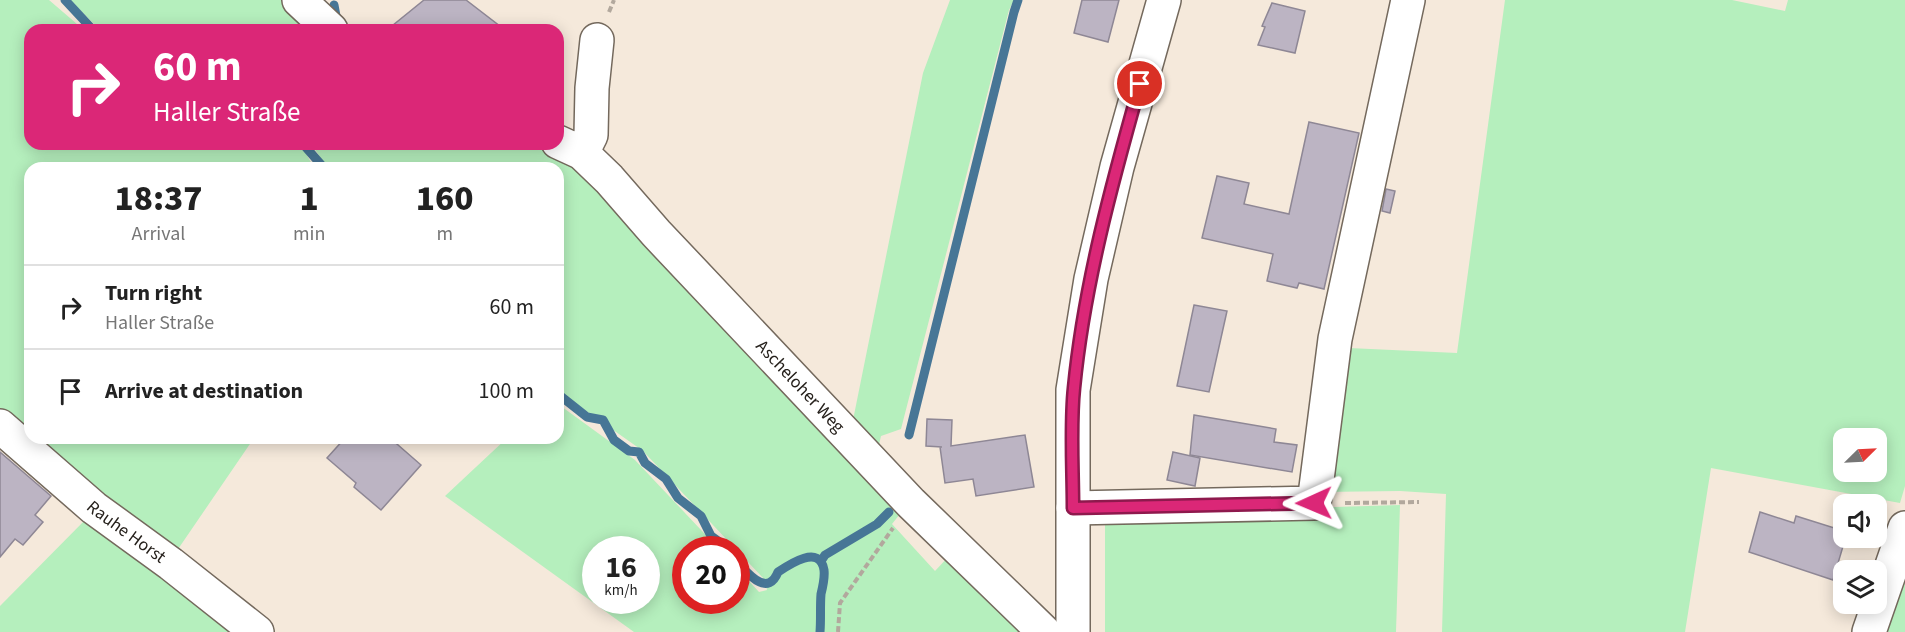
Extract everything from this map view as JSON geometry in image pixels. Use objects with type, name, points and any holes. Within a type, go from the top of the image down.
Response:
[{"type":"street","points":[[299,0],[325,24]]},
{"type":"street","points":[[1073,632],[1073,390],[1091,279],[1117,167],[1164,0]]},
{"type":"street","points":[[1073,508],[1314,503],[1335,339],[1408,0]]},
{"type":"street","points":[[570,147],[591,135],[592,88],[597,40]]},
{"type":"street","name":"Ascheloher Weg","points":[[570,147],[609,179],[664,242],[911,503],[1044,632]]},
{"type":"street","name":"Rauhe Horst","points":[[0,426],[94,508],[171,564],[257,632]]},
{"type":"street","points":[[1869,632],[1905,528]]},
{"type":"path","points":[[1314,503],[1419,502]]},
{"type":"path","points":[[838,632],[840,603],[911,503]]},
{"type":"green space","points":[[0,0],[49,0],[77,24],[24,24],[24,150],[304,150],[311,162],[24,162],[24,435],[0,416]]},
{"type":"green space","points":[[70,0],[284,0],[309,24],[94,24]]},
{"type":"green space","points":[[950,0],[1014,0],[1009,10],[901,429],[881,436],[877,453],[852,425],[923,73]]},
{"type":"green space","points":[[1505,0],[1732,0],[1785,11],[1788,0],[1905,0],[1905,486],[1900,503],[1887,501],[1887,494],[1851,494],[1711,468],[1685,632],[1442,632],[1446,494],[1400,491],[1322,492],[1349,348],[1457,353]]},
{"type":"green space","points":[[315,150],[553,150],[604,188],[904,509],[892,524],[935,571],[950,555],[1028,632],[634,632],[609,614],[660,614],[660,536],[582,536],[582,595],[445,496],[501,444],[564,444],[564,408],[635,460],[707,536],[672,536],[672,614],[750,614],[750,582],[759,592],[767,590],[764,579],[750,564],[750,536],[723,536],[643,451],[564,395],[564,162],[324,162]]},
{"type":"green space","points":[[35,444],[250,444],[174,555]]},
{"type":"green space","points":[[1400,505],[1396,632],[1105,632],[1105,514]]},
{"type":"green space","points":[[89,516],[241,632],[0,632],[0,606]]},
{"type":"green space","points":[[1905,576],[1905,632],[1885,632]]},
{"type":"building","points":[[424,0],[466,0],[497,24],[394,24]]},
{"type":"building","points":[[1082,0],[1119,0],[1108,42],[1074,33]]},
{"type":"building","points":[[1272,3],[1305,11],[1295,53],[1258,45],[1265,27],[1262,26]]},
{"type":"building","points":[[1309,122],[1359,133],[1324,289],[1299,283],[1297,288],[1267,281],[1273,254],[1202,238],[1217,176],[1249,183],[1244,204],[1289,214]]},
{"type":"building","points":[[1386,189],[1395,191],[1390,213],[1382,211]]},
{"type":"building","points":[[1194,305],[1227,311],[1209,392],[1177,386]]},
{"type":"building","points":[[1194,415],[1276,429],[1274,442],[1297,445],[1292,472],[1190,455]]},
{"type":"building","points":[[927,419],[952,420],[951,446],[1025,435],[1034,487],[976,496],[973,479],[945,483],[940,447],[942,447],[926,446]]},
{"type":"building","points":[[340,444],[397,444],[421,465],[381,510],[354,487],[356,483],[327,458]]},
{"type":"building","points":[[0,452],[51,496],[35,515],[43,522],[23,545],[15,539],[0,557]]},
{"type":"building","points":[[1173,452],[1200,458],[1195,486],[1167,480]]},
{"type":"building","points":[[1760,512],[1794,523],[1796,516],[1833,528],[1833,548],[1843,548],[1839,560],[1833,560],[1833,580],[1749,552]]},
{"type":"waterway","points":[[65,0],[87,24]]},
{"type":"waterway","points":[[909,435],[1018,0]]},
{"type":"waterway","points":[[334,5],[336,16]]},
{"type":"waterway","points":[[308,150],[319,162]]},
{"type":"waterway","points":[[564,399],[587,417],[603,420],[614,440],[629,451],[639,452],[645,463],[666,479],[678,498],[701,516],[711,536]]},
{"type":"waterway","points":[[821,561],[825,555],[877,524],[889,512]]},
{"type":"waterway","points":[[750,575],[763,583],[768,583],[778,572],[797,561],[804,558],[817,558],[824,570],[820,632]]},
{"type":"route","points":[[1140,84],[1117,167],[1091,279],[1073,390],[1073,508],[1314,503]]}]
